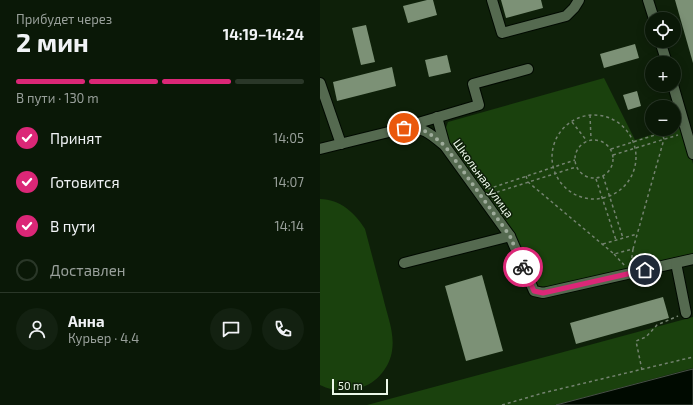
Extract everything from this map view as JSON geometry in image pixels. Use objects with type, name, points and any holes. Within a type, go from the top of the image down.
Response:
[{"type":"street","points":[[492,0],[502,33],[566,16],[579,0]]},
{"type":"street","points":[[648,0],[652,12]]},
{"type":"street","points":[[404,128],[479,105],[473,84],[528,69]]},
{"type":"street","points":[[320,83],[341,144]]},
{"type":"street","points":[[675,92],[693,154]]},
{"type":"street","points":[[437,118],[445,146]]},
{"type":"street","name":"Школьная улица","points":[[320,149],[404,128],[414,127],[424,130],[445,146],[510,236],[534,291],[543,293],[630,273]]},
{"type":"street","points":[[404,263],[510,236]]},
{"type":"street","points":[[630,273],[693,259]]},
{"type":"street","points":[[676,263],[686,313]]},
{"type":"path","points":[[590,115],[591,140]]},
{"type":"path","points":[[590,115],[602,116],[616,121],[626,130],[636,148],[637,160],[629,182],[620,191],[603,199],[588,199],[574,195],[562,186],[553,167],[552,153],[555,140],[563,128],[575,120],[590,115]]},
{"type":"path","points":[[572,122],[587,141]]},
{"type":"path","points":[[681,130],[686,129]]},
{"type":"path","points":[[613,155],[664,139],[686,129]]},
{"type":"path","points":[[611,149],[653,136]]},
{"type":"path","points":[[630,273],[633,249],[664,139],[663,136]]},
{"type":"path","points":[[591,140],[602,141],[611,149],[613,155],[614,163],[611,169],[603,176],[596,178],[588,178],[583,175],[576,167],[575,160],[576,153],[579,148],[587,141],[591,140]]},
{"type":"path","points":[[480,194],[526,176],[575,160]]},
{"type":"path","points":[[480,194],[528,182],[576,167]]},
{"type":"path","points":[[526,176],[528,182],[603,244],[614,254],[630,273]]},
{"type":"path","points":[[603,176],[623,238]]},
{"type":"path","points":[[596,178],[616,240]]},
{"type":"path","points":[[603,244],[637,234]]},
{"type":"path","points":[[614,254],[633,249]]},
{"type":"path","points":[[642,370],[636,341],[646,338],[657,325],[686,313]]},
{"type":"path","points":[[502,405],[543,393],[642,370],[693,356]]},
{"type":"green space","points":[[604,78],[635,140],[648,136],[681,136],[681,122],[693,164],[693,254],[553,287],[539,286],[535,283],[444,133],[448,122]]},
{"type":"green space","points":[[320,199],[334,201],[352,212],[365,229],[392,331],[393,344],[391,357],[383,372],[370,384],[348,391],[331,389],[320,385]]},
{"type":"green space","points":[[693,317],[693,368],[556,405],[367,405]]},
{"type":"shaded area","points":[[693,369],[693,405],[556,405],[685,371]]},
{"type":"building","points":[[433,0],[437,15],[408,23],[403,6]]},
{"type":"building","points":[[501,0],[541,0],[543,8],[506,18]]},
{"type":"building","points":[[675,0],[693,0],[693,63],[681,21],[681,12],[678,12]]},
{"type":"building","points":[[366,25],[375,62],[361,65],[352,28]]},
{"type":"building","points":[[635,44],[639,58],[604,68],[600,54]]},
{"type":"building","points":[[447,55],[451,72],[429,77],[425,60]]},
{"type":"building","points":[[392,67],[396,86],[337,101],[333,82]]},
{"type":"building","points":[[637,91],[641,106],[628,110],[623,95]]},
{"type":"building","points":[[482,275],[503,351],[466,361],[445,286]]},
{"type":"building","points":[[663,297],[669,318],[576,344],[570,323]]},
{"type":"way so far","points":[[404,128],[414,127],[424,130],[445,146],[510,236],[523,267]]},
{"type":"route","points":[[523,267],[534,291],[543,293],[645,270]]}]
